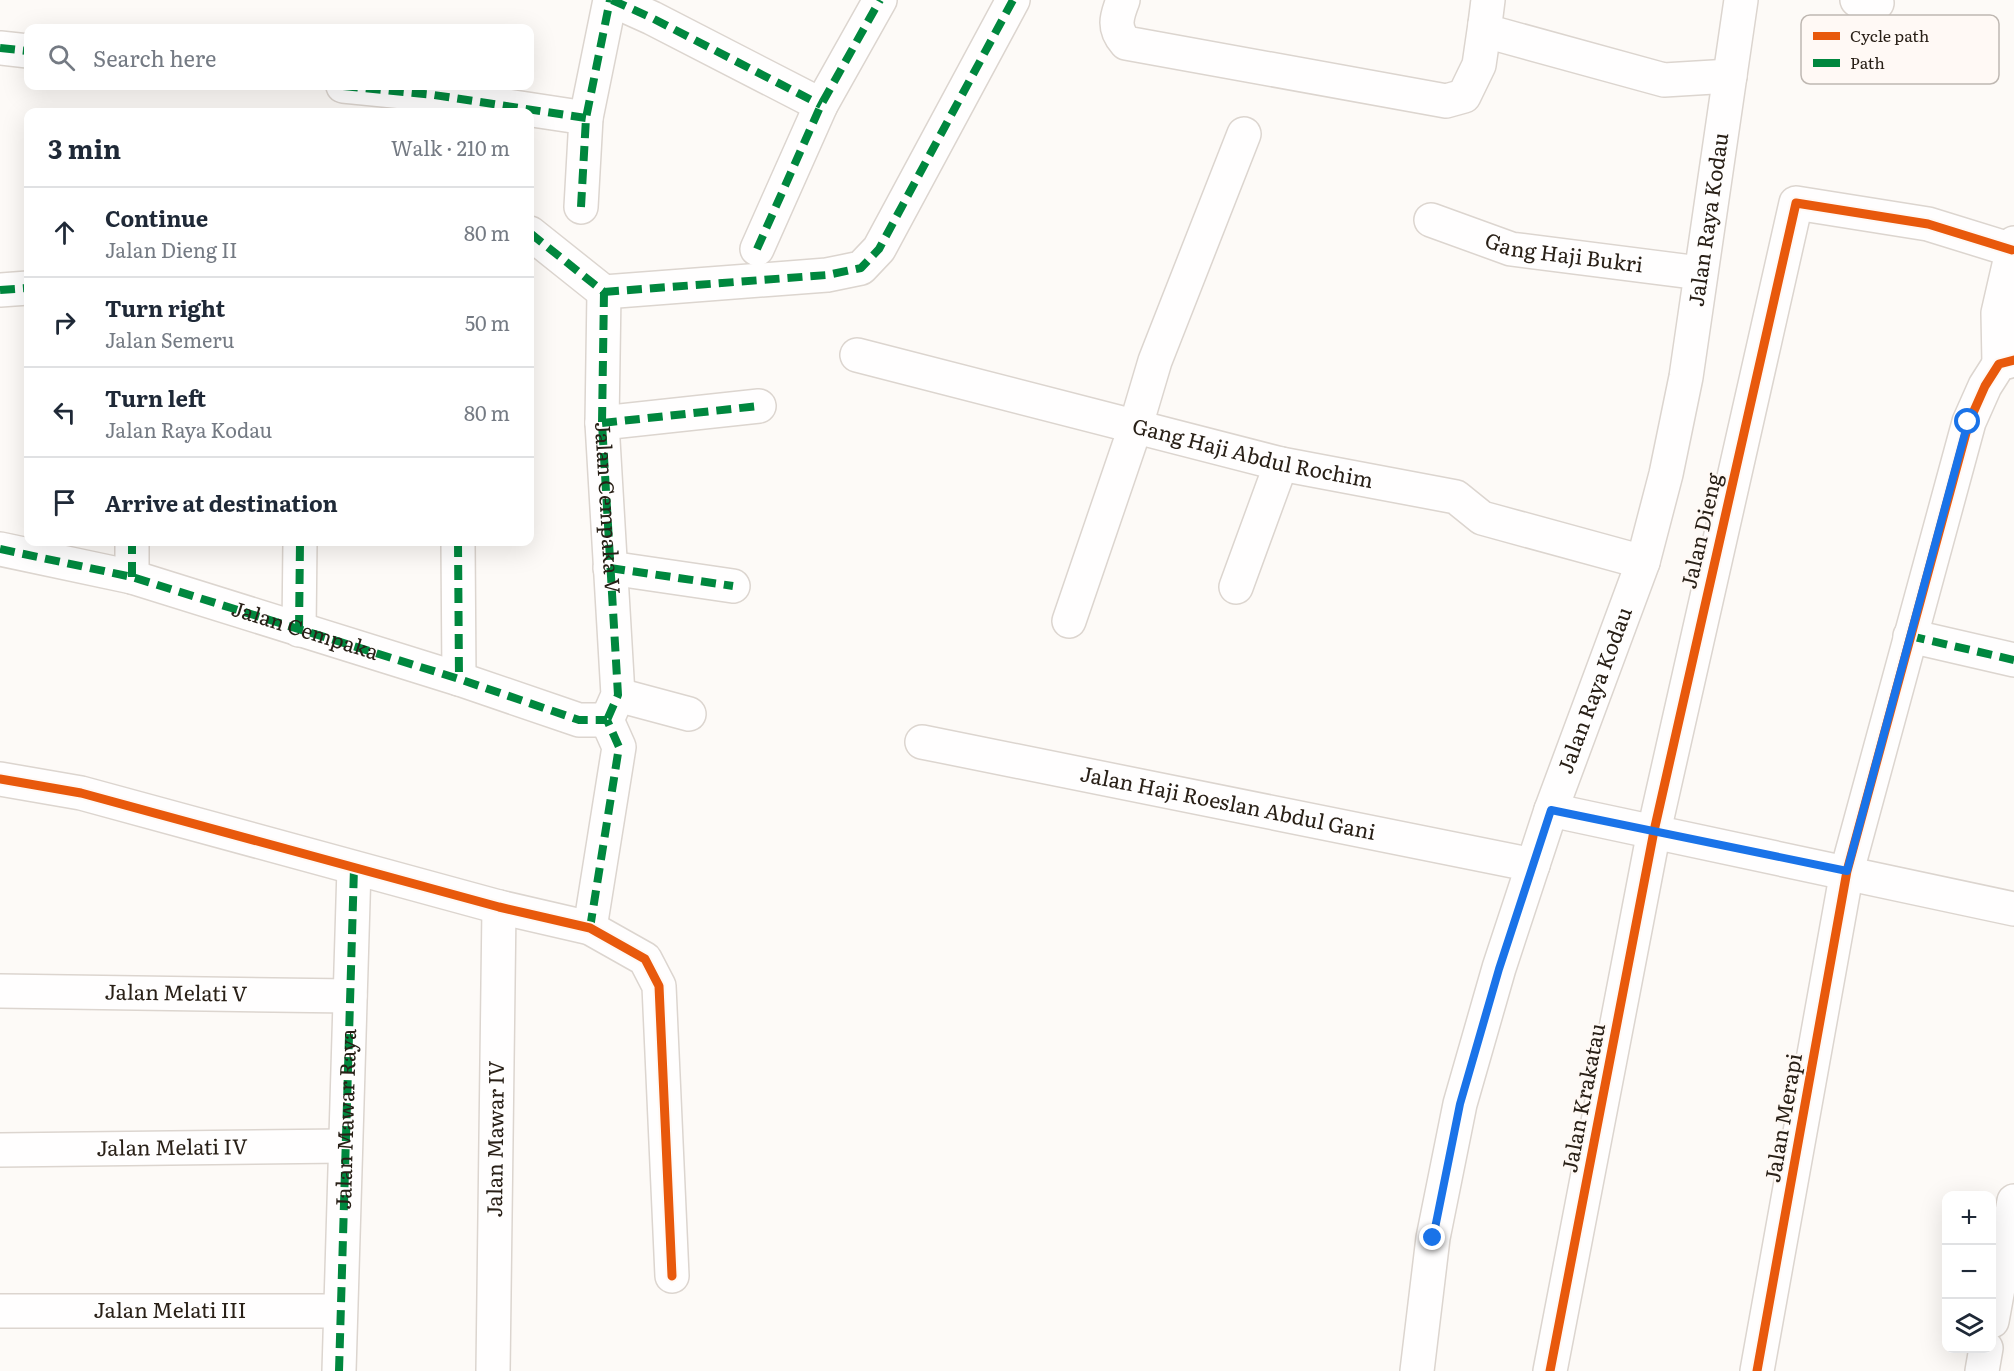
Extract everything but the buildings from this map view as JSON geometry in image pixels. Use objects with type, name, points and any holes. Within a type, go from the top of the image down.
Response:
[{"type":"street","points":[[581,207],[586,117],[611,0],[821,105]]},
{"type":"street","points":[[757,249],[821,105],[880,0]]},
{"type":"street","points":[[534,236],[604,292],[827,275],[861,268],[879,249],[1013,0]]},
{"type":"street","points":[[1123,0],[1115,19],[1117,33],[1126,43],[1446,101],[1464,96],[1479,65],[1487,12]]},
{"type":"street","name":"Jalan Raya Kodau","points":[[1417,1371],[1433,1238],[1460,1104],[1499,969],[1551,810],[1643,562],[1666,474],[1686,377],[1741,0]]},
{"type":"street","points":[[1487,12],[1493,33],[1664,80],[1730,76]]},
{"type":"street","points":[[0,48],[24,51]]},
{"type":"street","points":[[383,90],[524,108]]},
{"type":"street","points":[[534,109],[586,117]]},
{"type":"street","points":[[1069,621],[1136,426],[1155,361],[1245,134]]},
{"type":"street","name":"Jalan Dieng","points":[[1654,831],[1786,239],[1796,203],[1928,225],[2013,247]]},
{"type":"street","name":"Gang Haji Bukri","points":[[1431,220],[1511,249],[1700,273]]},
{"type":"street","points":[[2007,362],[1998,313],[2013,247]]},
{"type":"street","points":[[0,290],[24,288]]},
{"type":"street","name":"Jalan Cempaka V","points":[[604,292],[602,423],[610,568],[612,707]]},
{"type":"street","name":"Gang Haji Abdul Rochim","points":[[856,355],[1281,464],[1456,497],[1482,518],[1643,562]]},
{"type":"street","name":"Jalan Merapi","points":[[1757,1371],[1847,871],[1968,422],[1985,386],[2007,362]]},
{"type":"street","points":[[602,423],[759,406]]},
{"type":"street","points":[[1236,587],[1281,464]]},
{"type":"street","points":[[132,546],[132,577]]},
{"type":"street","points":[[299,630],[300,546]]},
{"type":"street","points":[[458,546],[459,679]]},
{"type":"street","name":"Jalan Cempaka","points":[[0,549],[132,577],[459,679],[579,720],[612,707],[689,714]]},
{"type":"street","points":[[610,568],[733,586]]},
{"type":"street","points":[[1910,636],[2014,660]]},
{"type":"street","points":[[590,928],[620,747],[612,707]]},
{"type":"street","name":"Jalan Haji Roeslan Abdul Gani","points":[[922,742],[1533,865]]},
{"type":"street","points":[[0,779],[81,794],[500,907],[590,928],[645,959],[659,986],[672,1276]]},
{"type":"street","points":[[1551,810],[1847,871],[2014,909]]},
{"type":"street","name":"Jalan Krakatau","points":[[1550,1371],[1654,831]]},
{"type":"street","name":"Jalan Mawar Raya","points":[[339,1371],[354,868]]},
{"type":"street","name":"Jalan Mawar IV","points":[[493,1371],[500,907]]},
{"type":"street","name":"Jalan Melati V","points":[[0,992],[350,996]]},
{"type":"street","name":"Jalan Melati IV","points":[[0,1150],[344,1146]]},
{"type":"street","points":[[1996,1299],[2014,1201]]},
{"type":"street","name":"Jalan Melati III","points":[[0,1311],[339,1311]]},
{"type":"street","points":[[1982,1371],[1985,1353]]},
{"type":"marked path","points":[[581,207],[586,118],[610,0]]},
{"type":"marked path","points":[[612,0],[652,18],[821,105]]},
{"type":"marked path","points":[[757,249],[821,105],[880,0]]},
{"type":"marked path","points":[[604,292],[827,275],[861,268],[879,249],[1013,0]]},
{"type":"marked path","points":[[0,48],[24,51]]},
{"type":"marked path","points":[[383,90],[520,108]]},
{"type":"marked path","points":[[534,110],[586,118]]},
{"type":"marked path","points":[[534,236],[604,292]]},
{"type":"marked path","points":[[0,290],[24,288]]},
{"type":"marked path","points":[[604,292],[602,423],[618,695],[607,720]]},
{"type":"marked path","points":[[602,423],[759,406]]},
{"type":"marked path","points":[[132,546],[132,577]]},
{"type":"marked path","points":[[299,630],[300,546]]},
{"type":"marked path","points":[[458,546],[459,679]]},
{"type":"marked path","points":[[0,549],[132,577],[459,679],[579,720],[607,720]]},
{"type":"marked path","points":[[610,568],[733,586]]},
{"type":"marked path","points":[[1910,636],[2014,660]]},
{"type":"marked path","points":[[590,928],[619,747],[607,720]]},
{"type":"marked path","points":[[339,1371],[354,868]]},
{"type":"cycle path","points":[[1550,1371],[1654,831],[1796,203],[1928,224],[2012,250]]},
{"type":"cycle path","points":[[1757,1371],[1847,871],[1969,422],[1985,386],[1999,364],[2014,360]]},
{"type":"cycle path","points":[[0,779],[81,793],[499,907],[590,928],[645,959],[659,986],[672,1276]]},
{"type":"route","points":[[1433,1238],[1460,1104],[1499,969],[1551,810],[1847,871],[1968,422]]}]
